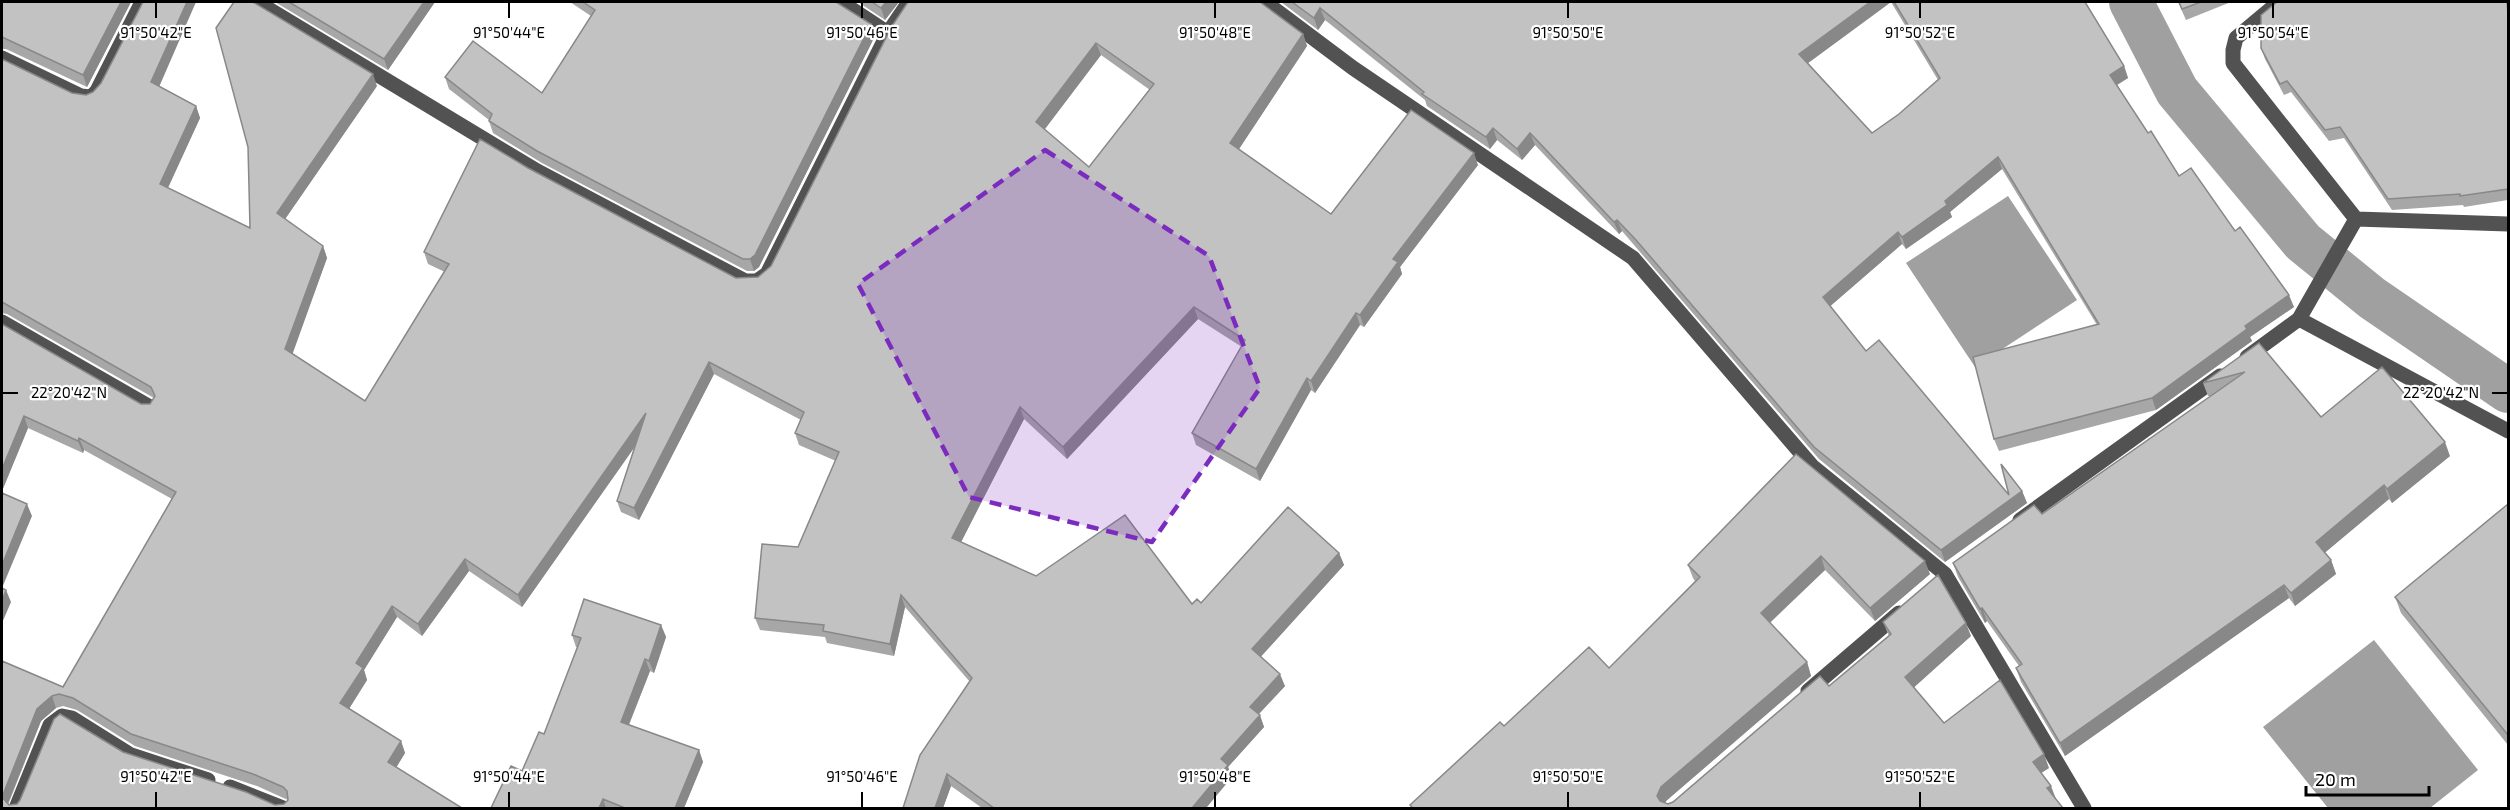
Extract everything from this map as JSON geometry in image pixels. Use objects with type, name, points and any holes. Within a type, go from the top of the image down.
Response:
[{"type":"street","points":[[2,58],[81,96],[91,97],[97,92],[142,2]]},
{"type":"street","points":[[257,2],[537,171],[745,281],[757,281],[767,274],[888,33],[909,2]]},
{"type":"street","points":[[841,2],[888,33]]},
{"type":"street","points":[[1265,2],[1353,68],[1633,258],[1812,466],[1945,574],[2084,808]]},
{"type":"street","points":[[2279,2],[2236,38],[2233,63],[2356,219],[2508,224]]},
{"type":"street","points":[[2012,525],[2299,319],[2356,219]]},
{"type":"street","points":[[2299,319],[2508,431]]},
{"type":"street","points":[[2,322],[150,407]]},
{"type":"street","points":[[1795,702],[1910,604]]},
{"type":"street","points":[[16,808],[50,725],[62,716],[72,718],[131,755],[254,795],[283,808]]},
{"type":"highlighted area","points":[[1045,150],[1209,256],[1260,388],[1152,542],[969,497],[858,284]]},
{"type":"shaded area","points":[[2008,196],[2077,300],[1975,367],[1906,263]]},
{"type":"shaded area","points":[[2374,640],[2478,770],[2430,808],[2328,808],[2263,727]]},
{"type":"building","points":[[2,2],[121,2],[83,75],[2,37]]},
{"type":"building","points":[[143,2],[187,2],[151,82],[196,106],[160,184],[250,228],[248,147],[216,28],[234,2],[253,2],[373,74],[277,213],[323,246],[285,349],[365,401],[449,264],[424,252],[480,139],[528,168],[736,278],[758,277],[771,266],[892,26],[908,2],[1260,2],[1303,34],[1230,143],[1331,214],[1411,110],[1474,153],[1393,259],[1398,262],[1360,315],[1356,313],[1311,381],[1307,378],[1256,469],[1192,433],[1245,340],[1194,307],[1063,447],[1020,407],[952,538],[1036,576],[1125,515],[1192,604],[1197,599],[1201,603],[1288,507],[1339,553],[1252,649],[1280,674],[1250,707],[1260,715],[1221,759],[1228,765],[1192,808],[994,808],[947,774],[935,808],[903,808],[920,755],[972,678],[901,595],[890,644],[823,631],[824,625],[755,618],[762,544],[798,547],[839,452],[795,433],[804,412],[709,362],[634,508],[617,501],[646,413],[518,595],[465,559],[418,624],[392,606],[356,663],[363,668],[340,703],[401,741],[388,762],[462,808],[2,808],[2,797],[2,661],[63,687],[176,492],[79,438],[78,441],[24,416],[2,469],[2,324],[141,404],[150,404],[155,396],[151,387],[2,302],[2,59],[72,93],[86,95],[93,92],[101,83]],"holes":[[[1096,43],[1154,84],[1089,167],[1036,122]],[[59,694],[73,698],[131,734],[253,774],[283,787],[287,791],[288,800],[284,804],[275,805],[246,792],[123,752],[60,714],[54,719],[20,800],[17,804],[9,805],[2,797],[37,709],[52,696]]]},
{"type":"building","points":[[289,2],[424,2],[384,59]]},
{"type":"building","points":[[583,2],[836,2],[871,24],[755,255],[750,259],[743,259],[537,151],[489,121],[492,114],[445,77],[473,41],[542,93],[595,10]]},
{"type":"building","points":[[872,2],[886,2],[881,8]]},
{"type":"building","points":[[1292,2],[1870,2],[1799,54],[1872,133],[1899,114],[1940,78],[1894,2],[2085,2],[2124,66],[2110,75],[2148,133],[2151,131],[2179,176],[2191,168],[2235,231],[2240,227],[2289,295],[2245,326],[2247,329],[2152,398],[1994,439],[1973,357],[2099,324],[1998,157],[1945,201],[1947,205],[1902,237],[1898,232],[1823,297],[1866,351],[1879,340],[2009,495],[2001,464],[2022,491],[1941,550],[1814,447],[1636,240],[1617,220],[1614,222],[1530,133],[1517,149],[1493,128],[1486,137],[1422,94],[1424,92],[1320,8],[1314,18]]},
{"type":"building","points":[[2179,2],[2201,2],[2182,9]]},
{"type":"building","points":[[2277,2],[2507,2],[2508,189],[2460,196],[2460,194],[2388,199],[2340,127],[2325,130],[2287,81],[2280,84],[2261,48],[2261,15]]},
{"type":"building","points":[[2259,343],[2321,417],[2382,367],[2445,442],[2387,489],[2384,485],[2316,542],[2331,560],[2291,593],[2284,585],[2060,743],[2016,668],[2022,664],[1982,608],[1980,609],[1953,563],[2034,505],[2042,514],[2245,372],[2203,383]]},
{"type":"building","points":[[1796,454],[1925,561],[1870,608],[1821,556],[1761,613],[1807,662],[1661,787],[1657,796],[1660,801],[1668,804],[1673,802],[1820,676],[1829,686],[1891,634],[1883,622],[1938,575],[1966,623],[1905,677],[1944,723],[2000,680],[2044,754],[2033,762],[2051,786],[2047,788],[2063,808],[1413,808],[1410,805],[1500,722],[1504,726],[1589,647],[1609,668],[1700,577],[1688,565]]},
{"type":"building","points":[[2,493],[27,504],[2,565]]},
{"type":"building","points":[[2508,504],[2508,735],[2395,597]]},
{"type":"building","points":[[2,588],[6,590],[2,601]]},
{"type":"building","points":[[584,599],[661,625],[649,661],[645,659],[621,722],[699,750],[675,808],[625,808],[603,799],[599,808],[491,808],[511,766],[522,771],[539,732],[544,734],[581,638],[572,635]]},
{"type":"waterway","points":[[2131,2],[2177,91],[2303,242],[2372,298],[2508,391]]}]
